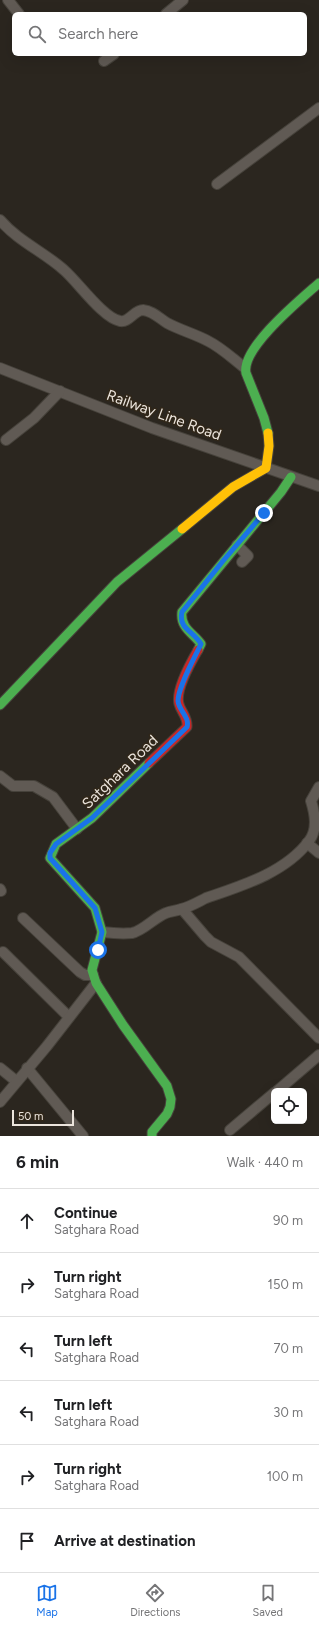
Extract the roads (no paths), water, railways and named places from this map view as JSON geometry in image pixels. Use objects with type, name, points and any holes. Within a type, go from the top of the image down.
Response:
[{"type":"street","points":[[8,0],[17,12]]},
{"type":"street","points":[[168,12],[183,0]]},
{"type":"street","points":[[104,61],[111,56]]},
{"type":"street","points":[[217,184],[319,108]]},
{"type":"street","points":[[0,220],[17,236],[64,270],[97,305],[113,319],[121,322],[127,320],[136,312],[142,310],[155,314],[165,322],[209,342],[245,368]]},
{"type":"street","points":[[0,704],[117,582],[233,487],[266,468],[270,444],[268,430],[245,368],[249,357],[258,342],[319,283]]},
{"type":"street","name":"Railway Line Road","points":[[0,368],[152,428],[319,486]]},
{"type":"street","points":[[6,440],[34,418],[60,391]]},
{"type":"street","name":"Satghara Road","points":[[95,979],[94,961],[102,932],[95,908],[50,858],[50,853],[56,844],[92,818],[187,727],[187,720],[179,706],[178,699],[201,644],[198,638],[182,623],[180,619],[182,612],[281,492],[291,477]]},
{"type":"street","points":[[237,545],[248,556],[242,562]]},
{"type":"street","points":[[0,776],[13,786],[34,786],[48,794],[76,829]]},
{"type":"street","points":[[102,932],[134,933],[153,919],[166,913],[182,909],[200,901],[255,882],[274,870],[298,853],[310,840],[315,825],[311,800],[319,787]]},
{"type":"street","points":[[307,843],[319,853]]},
{"type":"street","points":[[182,909],[211,942],[239,957],[319,1038]]},
{"type":"street","points":[[23,918],[80,972],[95,979],[123,1025],[167,1086],[171,1099],[170,1107],[167,1114],[152,1132],[152,1136]]},
{"type":"street","points":[[3,952],[69,1017]]},
{"type":"street","points":[[0,1102],[69,1017],[95,979]]},
{"type":"street","points":[[280,1088],[319,1055]]},
{"type":"street","points":[[0,1068],[16,1082]]},
{"type":"street","points":[[27,1068],[83,1136]]},
{"type":"street","points":[[230,1130],[271,1096]]}]
